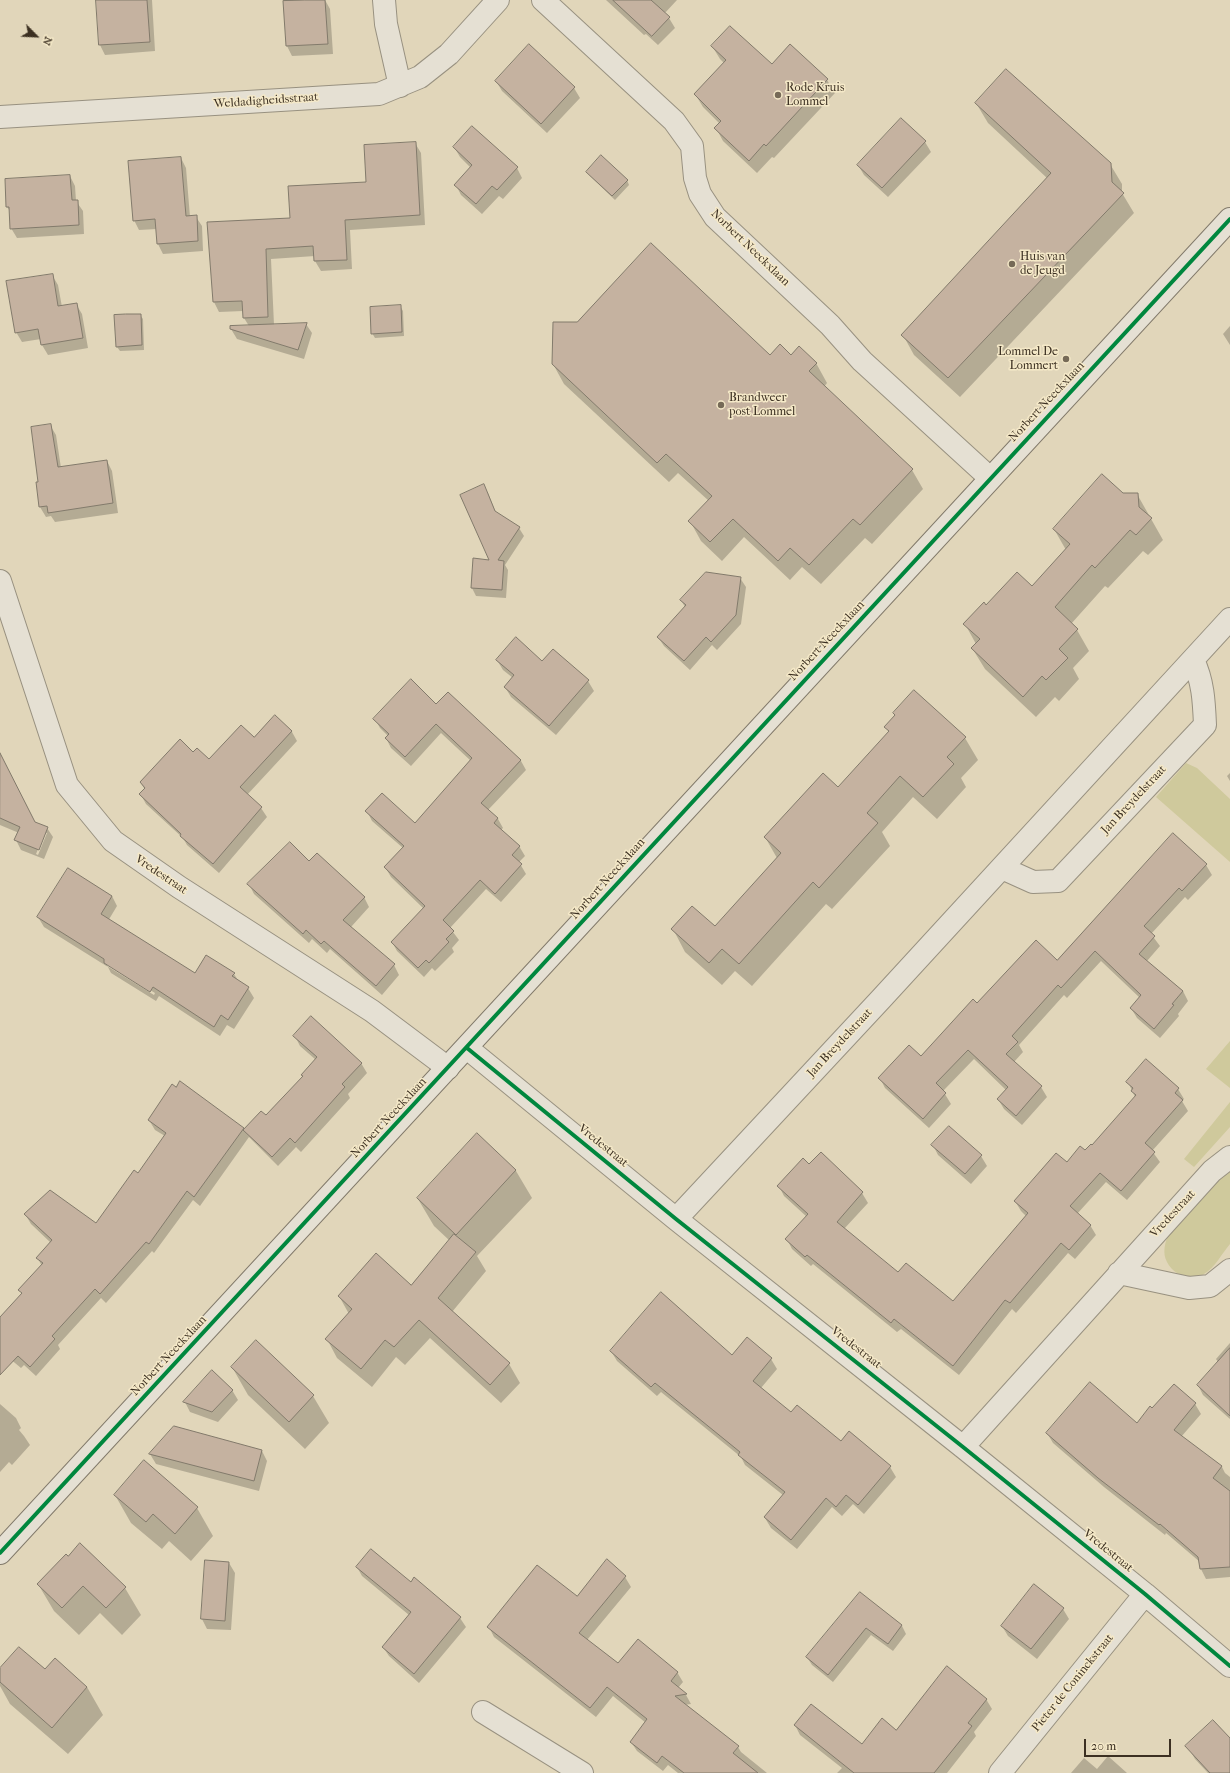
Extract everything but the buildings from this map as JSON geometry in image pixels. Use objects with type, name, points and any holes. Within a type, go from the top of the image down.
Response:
[{"type":"street","points":[[384,0],[386,24],[400,86]]},
{"type":"street","name":"Weldadigheidsstraat","points":[[0,117],[379,94],[420,77],[449,54],[498,0]]},
{"type":"street","name":"Norbert Neeckxlaan","points":[[543,0],[674,121],[692,146],[695,178],[700,194],[715,216],[830,325],[862,361],[990,478]]},
{"type":"street","name":"Norbert Neeckxlaan","points":[[0,1553],[1230,219]]},
{"type":"street","name":"Vredestraat","points":[[0,581],[66,785],[113,842],[179,887],[372,1011],[448,1068]]},
{"type":"street","name":"Jan Breydelstraat","points":[[676,1218],[1002,868],[1230,619]]},
{"type":"street","name":"Jan Breydelstraat","points":[[1002,868],[1033,882],[1058,881],[1204,725],[1204,694],[1198,670],[1193,660]]},
{"type":"street","name":"Vredestraat","points":[[467,1048],[676,1218],[1145,1594],[1230,1666]]},
{"type":"street","name":"Vredestraat","points":[[963,1447],[1118,1273],[1212,1171],[1230,1157]]},
{"type":"street","points":[[1118,1273],[1189,1288],[1210,1286],[1230,1270]]},
{"type":"street","name":"Pieter de Coninckstraat","points":[[1000,1773],[1145,1594]]},
{"type":"street","points":[[483,1712],[582,1773]]},
{"type":"shaded area","points":[[1186,763],[1197,768],[1230,799],[1230,862],[1156,797]]},
{"type":"shaded area","points":[[1230,1041],[1230,1088],[1206,1069]]},
{"type":"shaded area","points":[[1230,1102],[1230,1127],[1194,1167],[1184,1159]]},
{"type":"shaded area","points":[[1230,1169],[1230,1244],[1215,1264],[1204,1274],[1189,1277],[1178,1274],[1170,1267],[1165,1259],[1165,1244],[1169,1233],[1224,1173]]},
{"type":"cycle path","points":[[0,1553],[1230,219]]},
{"type":"cycle path","points":[[467,1048],[676,1219],[1145,1594],[1230,1666]]},
{"type":"place","name":"Rode Kruis Lommel","points":[[778,95]]},
{"type":"place","name":"Huis van de Jeugd","points":[[1012,264]]},
{"type":"place","name":"Lommel De Lommert","points":[[1066,359]]},
{"type":"place","name":"Brandweer post Lommel","points":[[721,405]]}]
